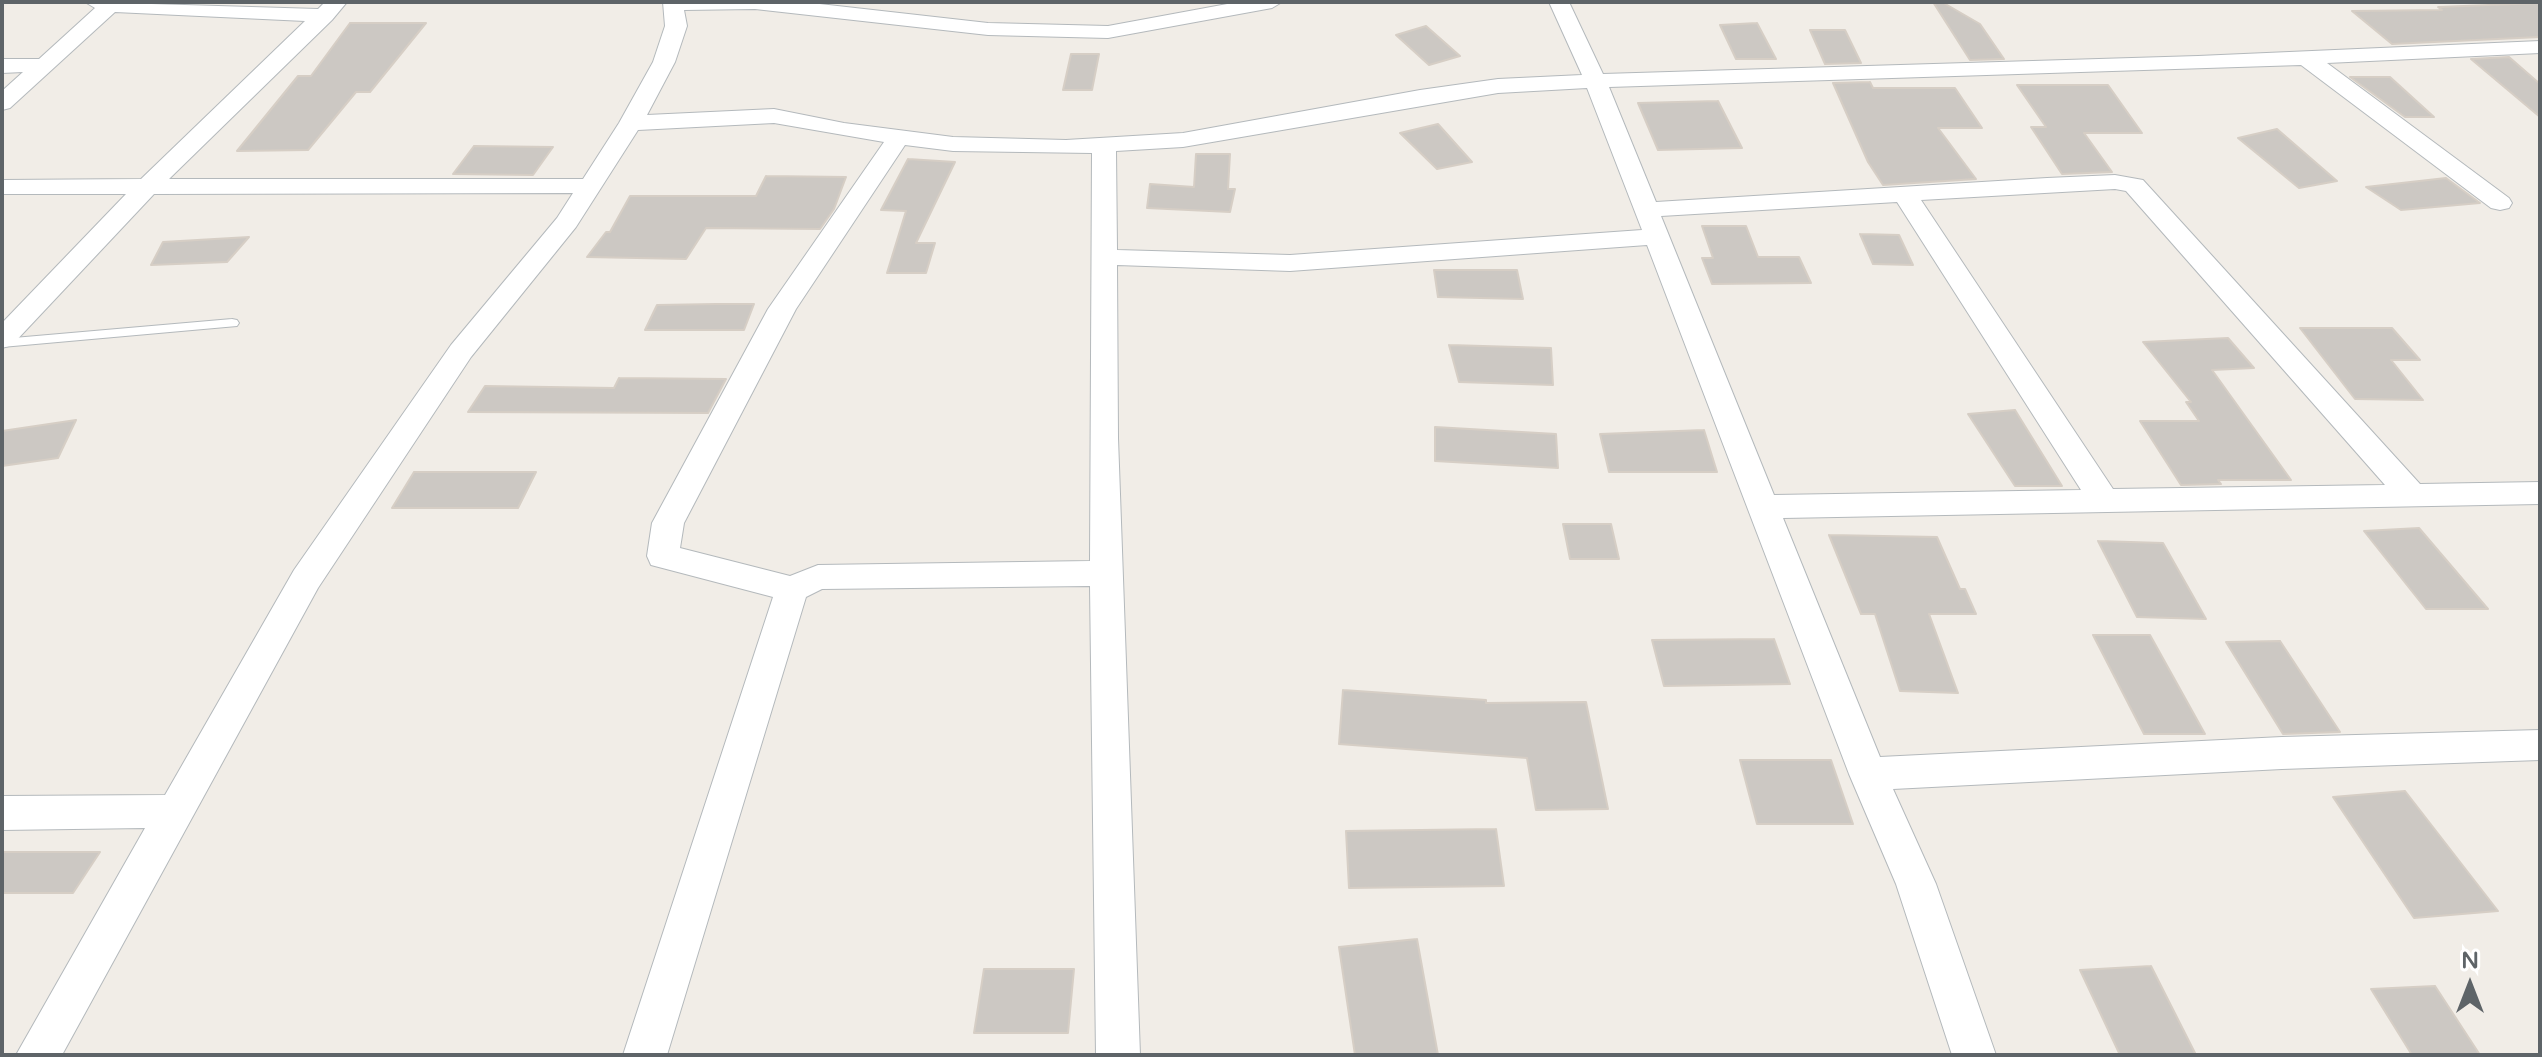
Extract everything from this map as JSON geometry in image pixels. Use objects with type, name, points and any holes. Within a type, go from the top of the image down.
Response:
[{"type":"street","points":[[38,1055],[306,579],[461,351],[567,222],[631,123],[664,62],[676,26],[673,3],[755,3],[988,29],[1108,32],[1272,2]]},
{"type":"street","points":[[1559,2],[1596,82],[1868,774],[1916,884],[1974,1055]]},
{"type":"street","points":[[2,103],[45,65],[103,4],[331,9]]},
{"type":"street","points":[[2,341],[146,188],[331,9]]},
{"type":"street","points":[[631,123],[774,116],[953,144],[1066,147],[1183,140],[1498,86],[1710,75],[2306,58],[2540,47]]},
{"type":"street","points":[[2306,58],[2500,203]]},
{"type":"street","points":[[2,66],[45,65]]},
{"type":"street","points":[[899,137],[782,309],[668,523],[663,556],[792,589],[818,577],[1106,573]]},
{"type":"street","points":[[1104,145],[1106,573],[1118,1055]]},
{"type":"street","points":[[1103,257],[1290,263],[1650,224],[1724,208],[2115,182],[2134,185],[2412,495]]},
{"type":"street","points":[[2,187],[590,186]]},
{"type":"street","points":[[1904,194],[2104,500]]},
{"type":"street","points":[[1764,507],[2540,493]]},
{"type":"street","points":[[645,1055],[792,589]]},
{"type":"street","points":[[1868,774],[2282,753],[2540,745]]},
{"type":"street","points":[[2,813],[175,811]]},
{"type":"lane","points":[[2,341],[232,323]]},
{"type":"building","points":[[1933,2],[1942,2],[1980,24],[2004,59],[1970,60]]},
{"type":"building","points":[[2540,3],[2540,37],[2392,44],[2352,11],[2442,10],[2438,7]]},
{"type":"building","points":[[350,23],[426,23],[370,92],[356,92],[308,150],[237,151],[298,76],[311,76]]},
{"type":"building","points":[[1757,23],[1776,59],[1736,59],[1720,25]]},
{"type":"building","points":[[1426,26],[1460,56],[1429,65],[1396,35]]},
{"type":"building","points":[[1810,30],[1845,30],[1861,63],[1825,64]]},
{"type":"building","points":[[1071,54],[1099,54],[1092,90],[1063,90]]},
{"type":"building","points":[[2509,57],[2540,84],[2540,117],[2471,59]]},
{"type":"building","points":[[2350,77],[2390,77],[2434,117],[2405,117]]},
{"type":"building","points":[[1870,82],[1873,88],[1955,88],[1982,128],[1938,128],[1976,179],[1883,185],[1868,162],[1833,83]]},
{"type":"building","points":[[2017,85],[2108,85],[2142,133],[2084,133],[2112,172],[2062,174],[2031,127],[2046,127]]},
{"type":"building","points":[[1718,101],[1742,148],[1658,150],[1638,103]]},
{"type":"building","points":[[1438,124],[1472,162],[1437,169],[1400,133]]},
{"type":"building","points":[[2277,129],[2337,181],[2299,188],[2238,138]]},
{"type":"building","points":[[474,146],[553,147],[533,175],[453,174]]},
{"type":"building","points":[[1196,154],[1230,154],[1228,189],[1235,189],[1230,212],[1147,208],[1150,184],[1194,187]]},
{"type":"building","points":[[908,159],[955,162],[916,243],[935,243],[926,273],[887,273],[906,211],[881,210]]},
{"type":"building","points":[[766,176],[846,177],[834,209],[820,229],[706,228],[686,259],[587,257],[606,232],[610,232],[630,196],[756,196]]},
{"type":"building","points":[[2446,178],[2480,203],[2401,210],[2366,187]]},
{"type":"building","points":[[1702,226],[1746,226],[1758,257],[1799,257],[1811,283],[1712,284],[1702,258],[1713,258]]},
{"type":"building","points":[[1860,234],[1899,235],[1913,265],[1873,264]]},
{"type":"building","points":[[249,237],[227,262],[151,265],[163,242]]},
{"type":"building","points":[[1434,270],[1517,270],[1523,299],[1438,297]]},
{"type":"building","points":[[754,304],[744,330],[645,330],[657,305]]},
{"type":"building","points":[[2300,328],[2392,328],[2420,360],[2391,360],[2423,400],[2355,399]]},
{"type":"building","points":[[2228,338],[2254,368],[2212,370],[2291,480],[2218,480],[2221,484],[2181,485],[2140,421],[2199,421],[2186,402],[2191,402],[2143,342]]},
{"type":"building","points":[[1449,345],[1551,348],[1553,385],[1459,382]]},
{"type":"building","points":[[619,378],[726,379],[708,413],[468,412],[485,386],[614,388]]},
{"type":"building","points":[[2015,410],[2062,486],[2015,486],[1968,414]]},
{"type":"building","points":[[76,420],[58,458],[2,466],[2,431]]},
{"type":"building","points":[[1435,427],[1556,434],[1558,468],[1435,461]]},
{"type":"building","points":[[1704,430],[1717,472],[1609,472],[1600,434]]},
{"type":"building","points":[[414,472],[536,472],[518,508],[392,508]]},
{"type":"building","points":[[1563,524],[1611,524],[1619,559],[1570,559]]},
{"type":"building","points":[[2419,528],[2488,609],[2426,609],[2364,531]]},
{"type":"building","points":[[1829,535],[1937,537],[1960,589],[1965,589],[1976,614],[1929,614],[1958,693],[1900,691],[1875,614],[1861,614]]},
{"type":"building","points":[[2098,541],[2163,543],[2206,619],[2137,617]]},
{"type":"building","points":[[2093,635],[2150,635],[2205,734],[2144,734]]},
{"type":"building","points":[[1774,639],[1790,684],[1664,686],[1652,640]]},
{"type":"building","points":[[2280,641],[2340,732],[2283,734],[2226,642]]},
{"type":"building","points":[[1343,690],[1486,700],[1486,703],[1586,702],[1608,809],[1536,810],[1527,758],[1339,744]]},
{"type":"building","points":[[1740,760],[1831,760],[1853,824],[1757,824]]},
{"type":"building","points":[[2405,791],[2498,911],[2414,918],[2333,797]]},
{"type":"building","points":[[1496,829],[1504,886],[1349,888],[1346,831]]},
{"type":"building","points":[[2,852],[100,852],[73,893],[2,893]]},
{"type":"building","points":[[1417,939],[1438,1055],[1355,1055],[1339,947]]},
{"type":"building","points":[[2151,966],[2196,1055],[2120,1055],[2080,970]]},
{"type":"building","points":[[984,969],[1074,969],[1068,1033],[974,1033]]},
{"type":"building","points":[[2435,986],[2480,1055],[2412,1055],[2371,989]]}]
